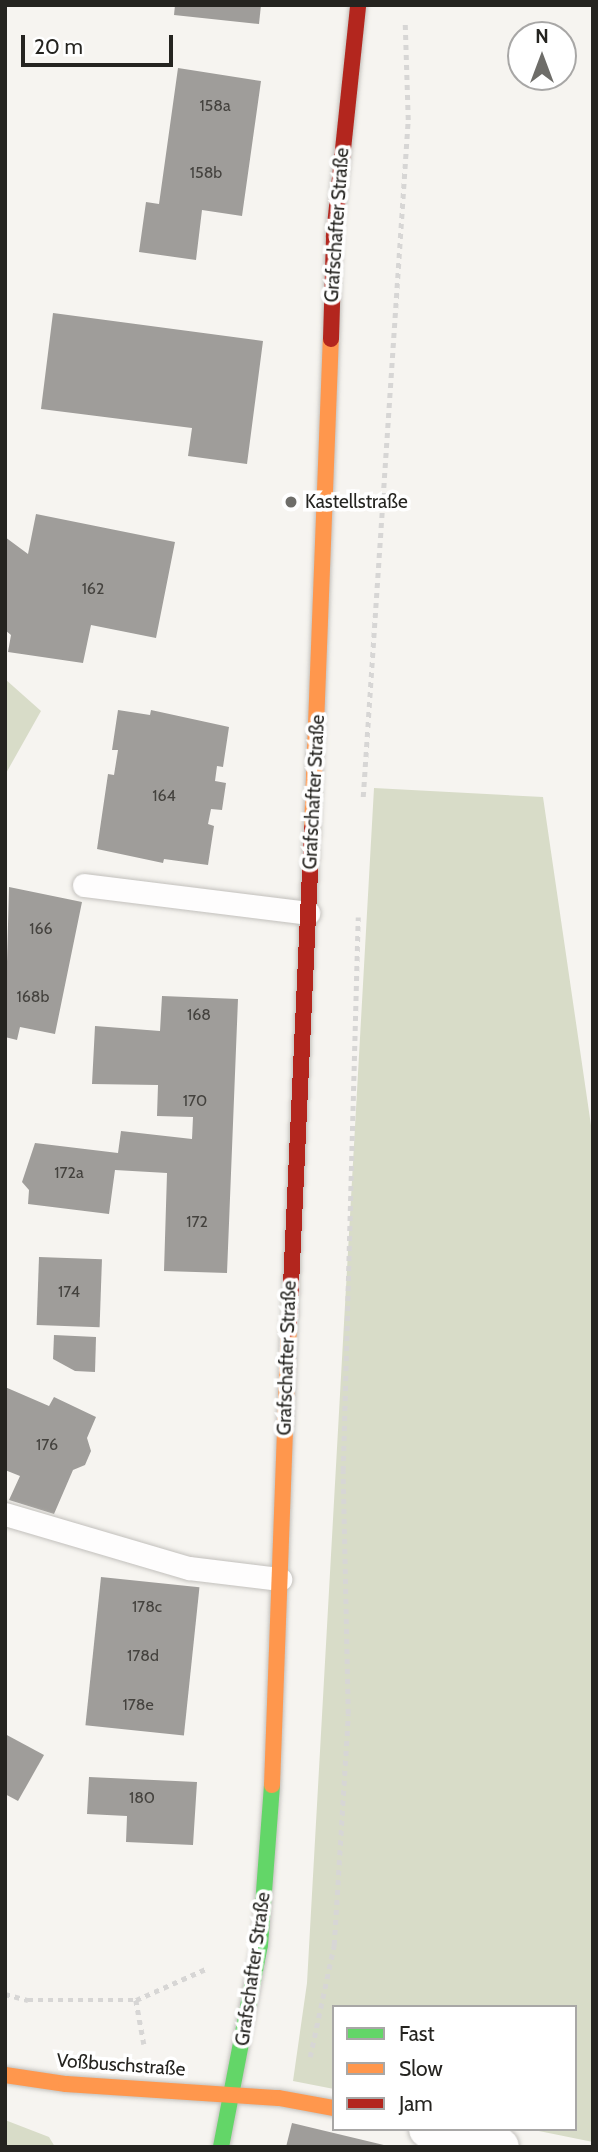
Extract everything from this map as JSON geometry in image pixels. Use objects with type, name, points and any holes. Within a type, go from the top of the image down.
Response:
[{"type":"main road","name":"Grafschafter Straße","points":[[221,2147],[260,1945],[276,1740],[334,235],[358,5]]},
{"type":"main road","name":"Voßbuschstraße","points":[[5,2075],[66,2084],[233,2094],[332,2108]]},
{"type":"street","points":[[436,2131],[500,2147]]},
{"type":"lane","points":[[84,885],[308,913]]},
{"type":"lane","points":[[5,1514],[189,1568],[281,1579]]},
{"type":"path","points":[[363,802],[408,120],[405,18]]},
{"type":"path","points":[[300,2062],[311,2056],[334,1945],[348,1714],[343,1471],[358,913]]},
{"type":"path","points":[[5,1994],[28,2000],[136,2000],[260,1945]]},
{"type":"green space","points":[[5,679],[41,711],[5,775]]},
{"type":"green space","points":[[374,788],[543,797],[593,1139],[593,2142],[539,2131],[577,2131],[577,2005],[332,2005],[332,2089],[293,2081],[307,1983]]},
{"type":"green space","points":[[5,2120],[49,2137],[55,2147],[5,2147]]},
{"type":"building","points":[[175,5],[261,5],[259,24],[174,15]]},
{"type":"building","points":[[178,68],[261,81],[242,216],[202,210],[196,260],[139,252],[146,202],[159,204]]},
{"type":"building","points":[[53,313],[263,341],[247,464],[188,456],[192,428],[41,409]]},
{"type":"building","points":[[36,514],[175,542],[156,638],[91,625],[83,663],[8,652],[11,635],[5,630],[5,537],[28,554]]},
{"type":"building","points":[[118,710],[150,715],[151,710],[229,727],[223,767],[217,766],[215,781],[226,783],[222,810],[211,809],[208,824],[214,826],[208,865],[164,859],[163,863],[97,849],[108,774],[114,775],[118,750],[112,750]]},
{"type":"building","points":[[9,887],[82,902],[55,1034],[20,1027],[17,1040],[5,1037]]},
{"type":"building","points":[[162,996],[238,999],[227,1273],[164,1271],[167,1173],[115,1170],[109,1214],[28,1204],[29,1190],[22,1182],[35,1143],[118,1153],[121,1131],[192,1139],[193,1117],[157,1116],[158,1085],[92,1084],[95,1026],[160,1031]]},
{"type":"building","points":[[39,1257],[102,1259],[100,1327],[37,1325]]},
{"type":"building","points":[[54,1335],[96,1337],[95,1372],[75,1371],[53,1359]]},
{"type":"building","points":[[5,1387],[49,1406],[54,1397],[96,1417],[87,1438],[91,1451],[85,1465],[73,1470],[54,1514],[9,1500],[20,1476],[5,1470]]},
{"type":"building","points":[[101,1577],[199,1587],[184,1736],[85,1725]]},
{"type":"building","points":[[5,1734],[44,1755],[18,1801],[5,1794]]},
{"type":"building","points":[[89,1777],[197,1782],[193,1845],[126,1842],[127,1816],[87,1814]]},
{"type":"building","points":[[292,2123],[388,2146],[388,2147],[286,2147]]},
{"type":"traffic: fast","points":[[221,2147],[260,1945],[272,1785]]},
{"type":"traffic: slow","points":[[312,829],[331,339]]},
{"type":"traffic: slow","points":[[272,1785],[289,1329]]},
{"type":"traffic: slow","points":[[5,2075],[66,2084],[279,2098],[332,2108]]},
{"type":"traffic: jam","points":[[331,339],[334,235],[358,5]]},
{"type":"traffic: jam","points":[[289,1329],[312,829]]},
{"type":"place","name":"Kastellstraße","points":[[291,502]]}]
